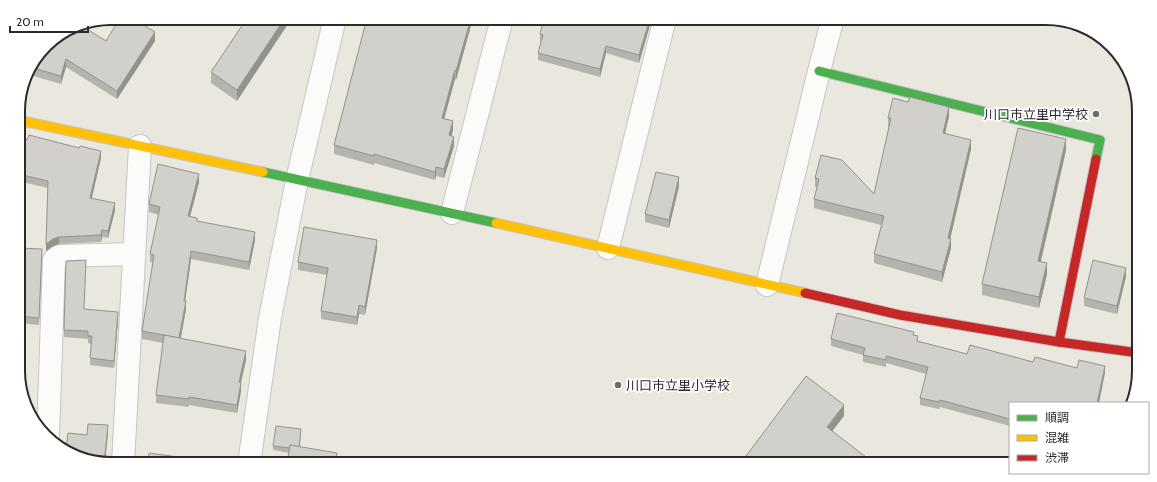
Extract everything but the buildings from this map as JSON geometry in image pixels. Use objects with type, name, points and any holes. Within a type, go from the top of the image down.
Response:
[{"type":"street","points":[[250,457],[270,318],[297,180],[333,25]]},
{"type":"street","points":[[452,213],[500,25]]},
{"type":"street","points":[[608,248],[663,25]]},
{"type":"street","points":[[767,285],[831,25]]},
{"type":"street","points":[[819,71],[1100,140],[1059,342]]},
{"type":"street","points":[[25,121],[452,213],[900,315],[1059,342],[1132,352]]},
{"type":"street","points":[[123,457],[140,146]]},
{"type":"street","points":[[48,430],[54,260],[60,256],[134,254]]},
{"type":"traffic: fast","points":[[819,71],[1100,140],[1096,159]]},
{"type":"traffic: fast","points":[[263,172],[496,223]]},
{"type":"traffic: slow","points":[[25,121],[263,172]]},
{"type":"traffic: slow","points":[[496,223],[805,293]]},
{"type":"traffic: jam","points":[[1059,342],[1096,159]]},
{"type":"traffic: jam","points":[[805,293],[900,315],[1059,342],[1132,352]]},
{"type":"place","name":"川口市立里中学校","points":[[1096,114]]},
{"type":"place","name":"川口市立里小学校","points":[[618,385]]}]
